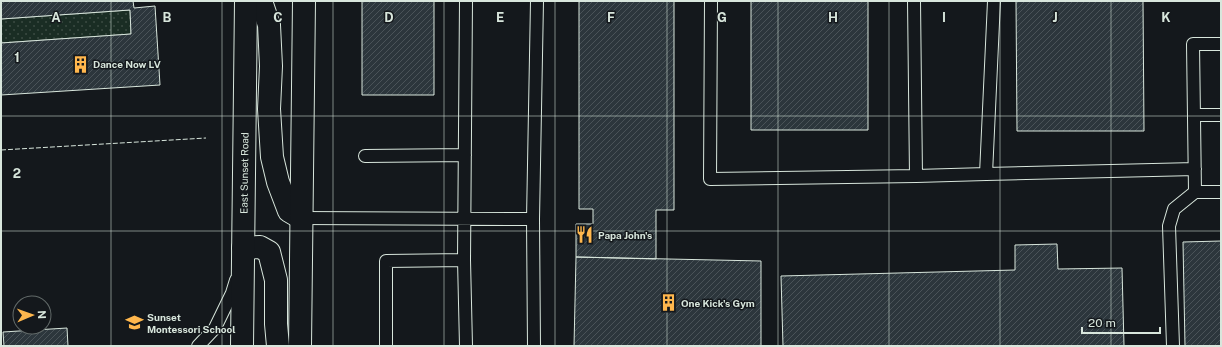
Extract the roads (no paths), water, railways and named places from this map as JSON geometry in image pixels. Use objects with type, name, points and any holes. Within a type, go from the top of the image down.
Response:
[{"type":"main road","name":"East Sunset Road","points":[[242,346],[246,1]]},
{"type":"main road","points":[[261,1],[269,25],[269,109],[272,157],[278,182],[289,211],[301,218]]},
{"type":"main road","points":[[300,346],[304,1]]},
{"type":"main road","points":[[243,248],[260,247],[269,252],[276,280],[276,324],[278,346]]},
{"type":"lane","points":[[466,1],[464,260],[466,346]]},
{"type":"lane","points":[[534,346],[533,219],[537,1]]},
{"type":"lane","points":[[711,1],[710,179],[916,176],[1196,169]]},
{"type":"lane","points":[[914,1],[916,176]]},
{"type":"lane","points":[[986,174],[994,1]]},
{"type":"lane","points":[[1195,192],[1196,169],[1193,44],[1221,44]]},
{"type":"lane","points":[[1194,115],[1221,114]]},
{"type":"lane","points":[[365,156],[465,155]]},
{"type":"lane","points":[[1172,346],[1169,226],[1174,210],[1195,192],[1221,192]]},
{"type":"lane","points":[[301,218],[533,219]]},
{"type":"lane","points":[[198,346],[215,328],[232,293],[243,248]]},
{"type":"lane","points":[[386,346],[386,262],[464,260]]},
{"type":"place","name":"Dance Now LV","points":[[80,64]]},
{"type":"place","name":"Papa John's","points":[[585,235]]},
{"type":"place","name":"One Kick's Gym","points":[[668,303]]},
{"type":"place","name":"Sunset Montessori School","points":[[134,323]]}]
